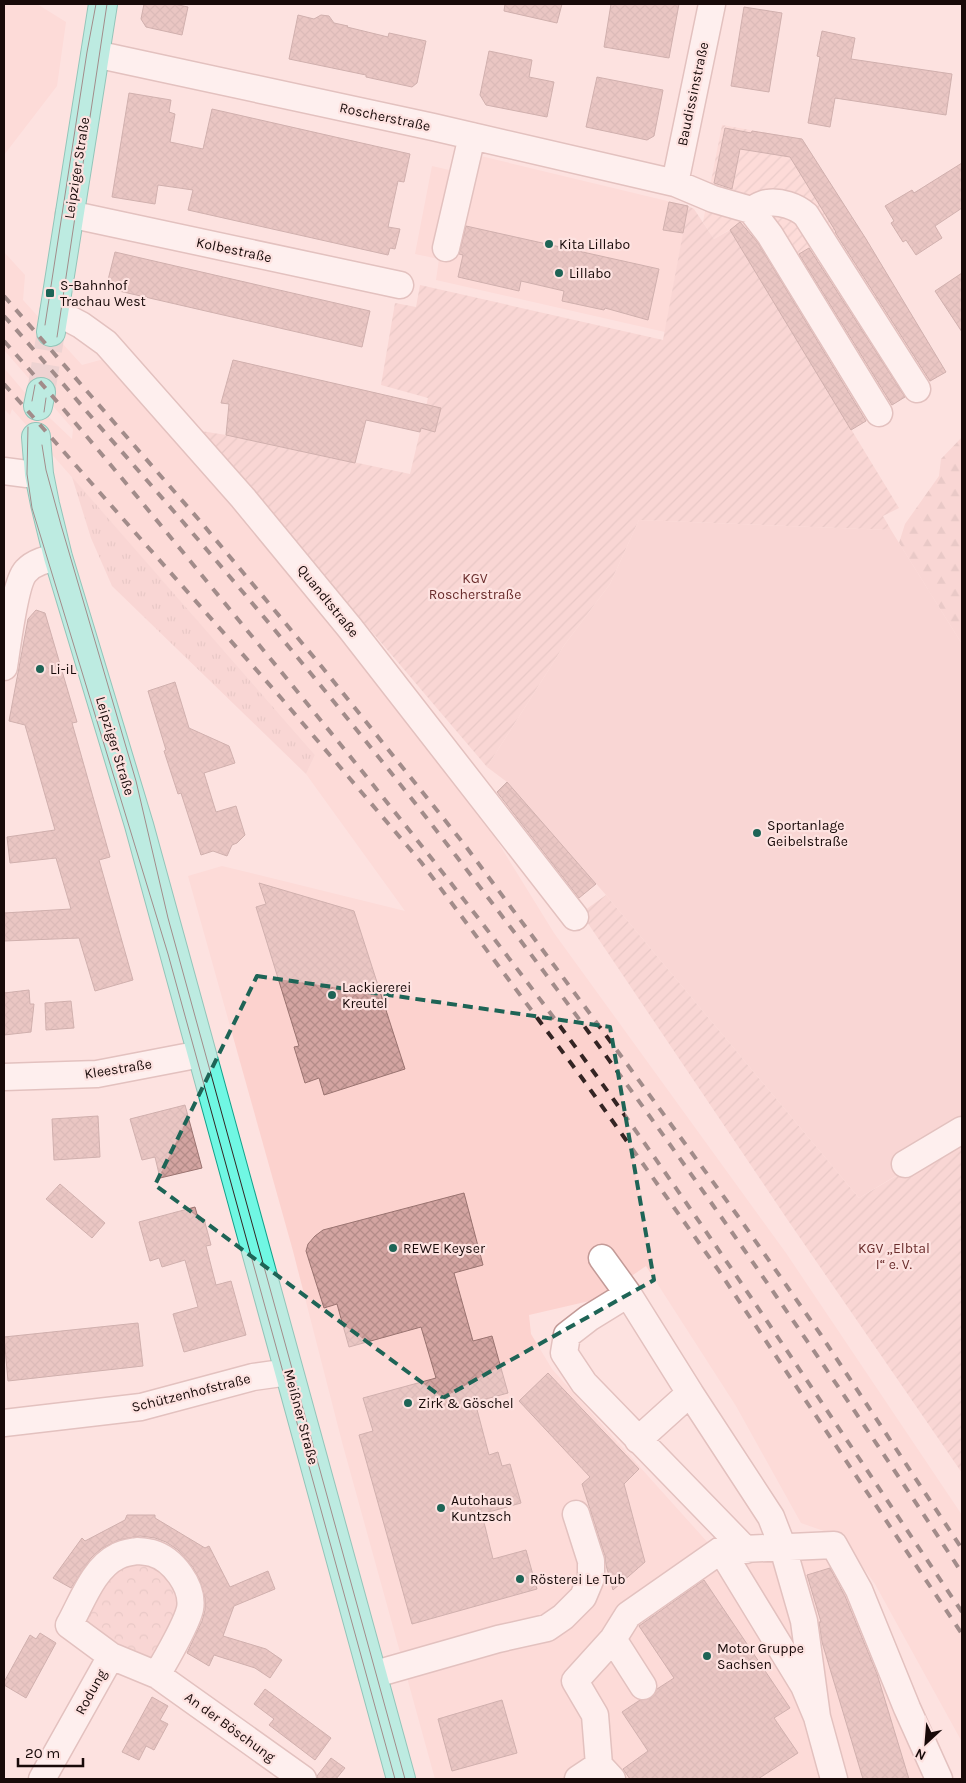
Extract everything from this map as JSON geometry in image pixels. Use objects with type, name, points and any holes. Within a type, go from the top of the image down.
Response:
[{"type":"main road","name":"Leipziger Straße","points":[[53,321],[103,4]]},
{"type":"main road","name":"Leipziger Straße","points":[[36,437],[44,504],[139,825],[201,1054]]},
{"type":"main road","name":"Meißner Straße","points":[[201,1054],[401,1779]]},
{"type":"street","name":"Baudissinstraße","points":[[675,183],[712,4]]},
{"type":"street","name":"Roscherstraße","points":[[95,54],[472,136],[675,183],[713,199],[752,210]]},
{"type":"street","points":[[446,248],[472,136]]},
{"type":"street","points":[[879,413],[770,235],[752,210],[765,203],[788,204],[800,209],[806,215],[917,389]]},
{"type":"street","name":"Kolbestraße","points":[[69,214],[400,285]]},
{"type":"street","name":"Quandtstraße","points":[[53,321],[81,325],[106,343],[243,498],[350,628],[575,917]]},
{"type":"street","points":[[4,471],[39,474]]},
{"type":"street","points":[[4,667],[19,584],[26,571],[40,562],[58,556]]},
{"type":"street","name":"Kleestraße","points":[[4,1077],[97,1074],[201,1054]]},
{"type":"street","points":[[905,1164],[962,1130]]},
{"type":"street","points":[[602,1258],[628,1294],[771,1517],[783,1548],[804,1621],[817,1717]]},
{"type":"street","points":[[628,1294],[589,1318],[567,1335],[564,1353],[584,1383],[746,1550]]},
{"type":"street","name":"Schützenhofstraße","points":[[4,1424],[141,1407],[253,1377],[289,1372]]},
{"type":"street","points":[[638,1440],[690,1393]]},
{"type":"street","points":[[372,1675],[498,1639],[547,1628],[563,1617],[583,1597],[591,1578],[590,1561],[576,1514]]},
{"type":"street","points":[[578,1779],[606,1772],[595,1715],[575,1681],[613,1639],[628,1615],[721,1550],[834,1545],[860,1590],[907,1708],[939,1779]]},
{"type":"street","points":[[721,1550],[804,1686],[817,1717],[834,1779]]},
{"type":"street","name":"An der Böschung","points":[[157,1675],[190,1609],[190,1594],[183,1579],[166,1560],[153,1553],[137,1551],[119,1555],[105,1564],[95,1577],[70,1625],[111,1656],[157,1675],[303,1779]]},
{"type":"street","points":[[613,1639],[643,1686]]},
{"type":"street","name":"Rodung","points":[[42,1779],[111,1656]]},
{"type":"highlighted area","points":[[257,976],[610,1027],[654,1280],[443,1398],[155,1185]]},
{"type":"shaded area","points":[[4,4],[37,4],[66,22],[57,86],[4,155]]},
{"type":"shaded area","points":[[722,125],[801,139],[946,372],[851,430],[729,230],[714,239],[703,222]]},
{"type":"shaded area","name":"Kita Lillabo","points":[[468,153],[688,206],[665,332],[436,280],[439,259],[415,254],[432,166],[458,172]]},
{"type":"shaded area","points":[[4,252],[25,275],[23,300],[82,365],[104,359],[183,446],[462,784],[554,933],[786,1253],[962,1515],[962,1742],[875,1584],[841,1537],[801,1523],[736,1406],[646,1266],[598,1299],[529,1315],[531,1334],[552,1369],[727,1564],[840,1542],[953,1779],[435,1779],[342,1442],[293,1251],[188,876],[222,866],[405,911],[306,774],[315,755],[12,409],[10,415],[4,409],[4,368],[32,401],[72,439],[73,429],[4,350]]},
{"type":"green space","name":"KGV Roscherstraße","points":[[688,206],[694,209],[714,239],[730,230],[899,508],[883,516],[891,530],[639,520],[610,584],[565,644],[487,767],[201,431],[410,474],[428,398],[381,385],[395,303],[416,307],[420,285],[663,340]]},
{"type":"green space","points":[[962,437],[962,644],[899,543],[905,524],[939,476],[941,459]]},
{"type":"green space","points":[[72,477],[315,755],[306,774],[112,586],[91,538]]},
{"type":"green space","name":"Sportanlage Geibelstraße","points":[[639,520],[891,530],[962,644],[962,1136],[859,1198],[606,895],[507,782],[487,767],[565,644],[610,584]]},
{"type":"green space","name":"KGV „Elbtal I“ e. V.","points":[[606,895],[859,1198],[962,1137],[962,1473],[787,1219],[581,913]]},
{"type":"green space","points":[[144,1564],[169,1573],[181,1590],[177,1621],[154,1663],[83,1624],[99,1588],[121,1568]]},
{"type":"building","points":[[144,4],[174,4],[188,7],[182,35],[146,27],[141,19]]},
{"type":"building","points":[[505,4],[562,4],[557,23],[504,11]]},
{"type":"building","points":[[611,4],[679,4],[669,58],[604,47]]},
{"type":"building","points":[[744,7],[782,13],[769,92],[731,86]]},
{"type":"building","points":[[298,15],[314,19],[321,15],[329,16],[334,23],[347,27],[388,37],[389,33],[426,41],[417,83],[412,87],[289,59]]},
{"type":"building","points":[[822,31],[855,38],[851,59],[952,74],[946,115],[835,98],[830,127],[808,123],[820,57],[817,56]]},
{"type":"building","points":[[489,51],[532,60],[529,77],[554,82],[547,117],[486,105],[480,95]]},
{"type":"building","points":[[597,77],[663,90],[654,136],[647,140],[586,127]]},
{"type":"building","points":[[129,93],[171,100],[169,112],[175,114],[170,142],[203,149],[212,109],[410,154],[404,182],[398,181],[388,227],[400,229],[395,249],[390,248],[388,255],[188,210],[193,190],[158,185],[155,204],[112,197]]},
{"type":"building","points":[[725,128],[802,139],[866,239],[946,372],[930,381],[835,232],[790,157],[740,149],[732,189],[714,183]]},
{"type":"building","points":[[962,163],[962,208],[935,226],[942,238],[916,255],[906,240],[903,242],[891,223],[894,221],[885,206],[912,190],[914,193]]},
{"type":"building","points":[[669,202],[688,206],[683,233],[663,230]]},
{"type":"building","points":[[740,222],[758,243],[866,421],[851,430],[730,230]]},
{"type":"building","name":"Lillabo","points":[[466,226],[659,269],[648,320],[605,308],[604,310],[562,301],[564,291],[521,281],[519,291],[458,277],[463,255],[459,254]]},
{"type":"building","points":[[809,248],[905,397],[892,405],[799,254]]},
{"type":"building","points":[[115,252],[370,311],[362,347],[106,288]]},
{"type":"building","points":[[962,273],[962,332],[935,291]]},
{"type":"building","points":[[233,360],[441,408],[435,432],[421,428],[420,432],[366,420],[355,463],[226,435],[229,404],[221,403]]},
{"type":"building","points":[[36,610],[45,613],[77,722],[72,723],[110,857],[99,860],[133,980],[95,991],[79,938],[4,941],[4,913],[71,909],[56,858],[10,863],[7,837],[55,830],[25,725],[9,721],[28,619]]},
{"type":"building","points":[[175,682],[189,728],[229,746],[235,763],[204,773],[216,812],[236,806],[245,835],[232,845],[227,856],[213,851],[201,855],[181,793],[178,794],[164,751],[166,750],[148,691]]},
{"type":"building","points":[[507,782],[596,884],[579,898],[497,792]]},
{"type":"building","name":"Lackiererei Kreutel","points":[[259,883],[354,911],[405,1069],[324,1095],[319,1078],[305,1083],[294,1047],[299,1046],[256,907],[266,904]]},
{"type":"building","points":[[29,990],[30,1004],[34,1004],[31,1032],[4,1035],[4,993]]},
{"type":"building","points":[[71,1001],[74,1028],[46,1030],[45,1003]]},
{"type":"building","points":[[185,1105],[202,1168],[160,1178],[155,1157],[142,1160],[130,1119]]},
{"type":"building","points":[[98,1116],[100,1157],[54,1160],[52,1119]]},
{"type":"building","points":[[60,1184],[105,1223],[92,1238],[46,1199]]},
{"type":"building","points":[[464,1193],[483,1265],[454,1273],[473,1341],[492,1336],[508,1393],[475,1402],[489,1455],[498,1452],[502,1466],[510,1464],[521,1503],[482,1514],[493,1559],[526,1550],[537,1589],[412,1624],[359,1435],[373,1431],[363,1398],[436,1378],[421,1327],[349,1347],[337,1304],[324,1308],[306,1251],[308,1244],[323,1230]]},
{"type":"building","points":[[195,1207],[199,1221],[204,1219],[211,1245],[206,1246],[216,1285],[231,1281],[246,1335],[184,1352],[173,1314],[198,1307],[185,1260],[162,1267],[159,1258],[150,1261],[139,1222]]},
{"type":"building","points":[[138,1323],[143,1366],[8,1381],[4,1337]]},
{"type":"building","points":[[548,1373],[639,1469],[624,1484],[645,1562],[613,1590],[605,1556],[582,1484],[590,1477],[519,1401]]},
{"type":"building","points":[[127,1515],[155,1515],[155,1518],[205,1548],[209,1546],[230,1587],[268,1571],[275,1589],[234,1606],[223,1636],[266,1649],[282,1660],[270,1678],[255,1668],[214,1655],[209,1666],[187,1653],[202,1621],[205,1610],[205,1598],[199,1578],[192,1566],[178,1550],[166,1542],[140,1536],[118,1540],[101,1549],[91,1558],[71,1588],[53,1578],[82,1538],[85,1541],[125,1520]]},
{"type":"building","points":[[830,1568],[845,1596],[877,1674],[909,1779],[863,1779],[822,1642],[819,1622],[821,1622],[807,1575]]},
{"type":"building","name":"Motor Gruppe Sachsen","points":[[704,1580],[790,1708],[774,1718],[798,1753],[758,1779],[630,1779],[623,1769],[648,1751],[622,1712],[640,1700],[651,1698],[657,1689],[674,1678],[639,1626]]},
{"type":"building","points":[[40,1633],[56,1643],[26,1698],[4,1685],[4,1682],[30,1635],[36,1639]]},
{"type":"building","points":[[265,1689],[331,1738],[315,1760],[269,1725],[274,1719],[254,1704]]},
{"type":"building","points":[[152,1697],[168,1706],[160,1720],[168,1724],[154,1750],[146,1746],[139,1760],[122,1752]]},
{"type":"building","points":[[502,1700],[517,1753],[452,1771],[438,1719]]},
{"type":"building","points":[[331,1758],[345,1768],[336,1779],[318,1779],[317,1776]]},
{"type":"tunnel","points":[[41,392],[51,332]]},
{"type":"tram line","points":[[45,325],[96,4]]},
{"type":"tram line","points":[[57,337],[107,4]]},
{"type":"tram line","points":[[32,401],[35,385]]},
{"type":"tram line","points":[[44,412],[46,398]]},
{"type":"tram line","points":[[28,427],[27,474],[32,508],[168,954],[395,1779]]},
{"type":"tram line","points":[[42,445],[46,470],[136,781],[168,918],[405,1779]]},
{"type":"railway","points":[[4,296],[200,521],[322,667],[464,844],[740,1219],[821,1335],[962,1549]]},
{"type":"railway","points":[[4,316],[284,641],[453,852],[586,1028],[715,1208],[840,1389],[962,1573]]},
{"type":"railway","points":[[4,341],[124,481],[289,681],[430,856],[522,975],[611,1096],[701,1224],[962,1612]]},
{"type":"railway","points":[[4,384],[282,699],[421,862],[582,1078],[719,1271],[962,1634]]},
{"type":"place","name":"Kita Lillabo","points":[[549,244]]},
{"type":"place","name":"Lillabo","points":[[559,273]]},
{"type":"place","name":"S-Bahnhof Trachau West","points":[[50,293]]},
{"type":"place","name":"Li-iL","points":[[40,669]]},
{"type":"place","name":"Sportanlage Geibelstraße","points":[[757,833]]},
{"type":"place","name":"Lackiererei Kreutel","points":[[332,995]]},
{"type":"place","name":"REWE Keyser","points":[[393,1248]]},
{"type":"place","name":"Zirk & Göschel","points":[[408,1403]]},
{"type":"place","name":"Autohaus Kuntzsch","points":[[441,1508]]},
{"type":"place","name":"Rösterei Le Tub","points":[[520,1579]]},
{"type":"place","name":"Motor Gruppe Sachsen","points":[[707,1656]]}]
